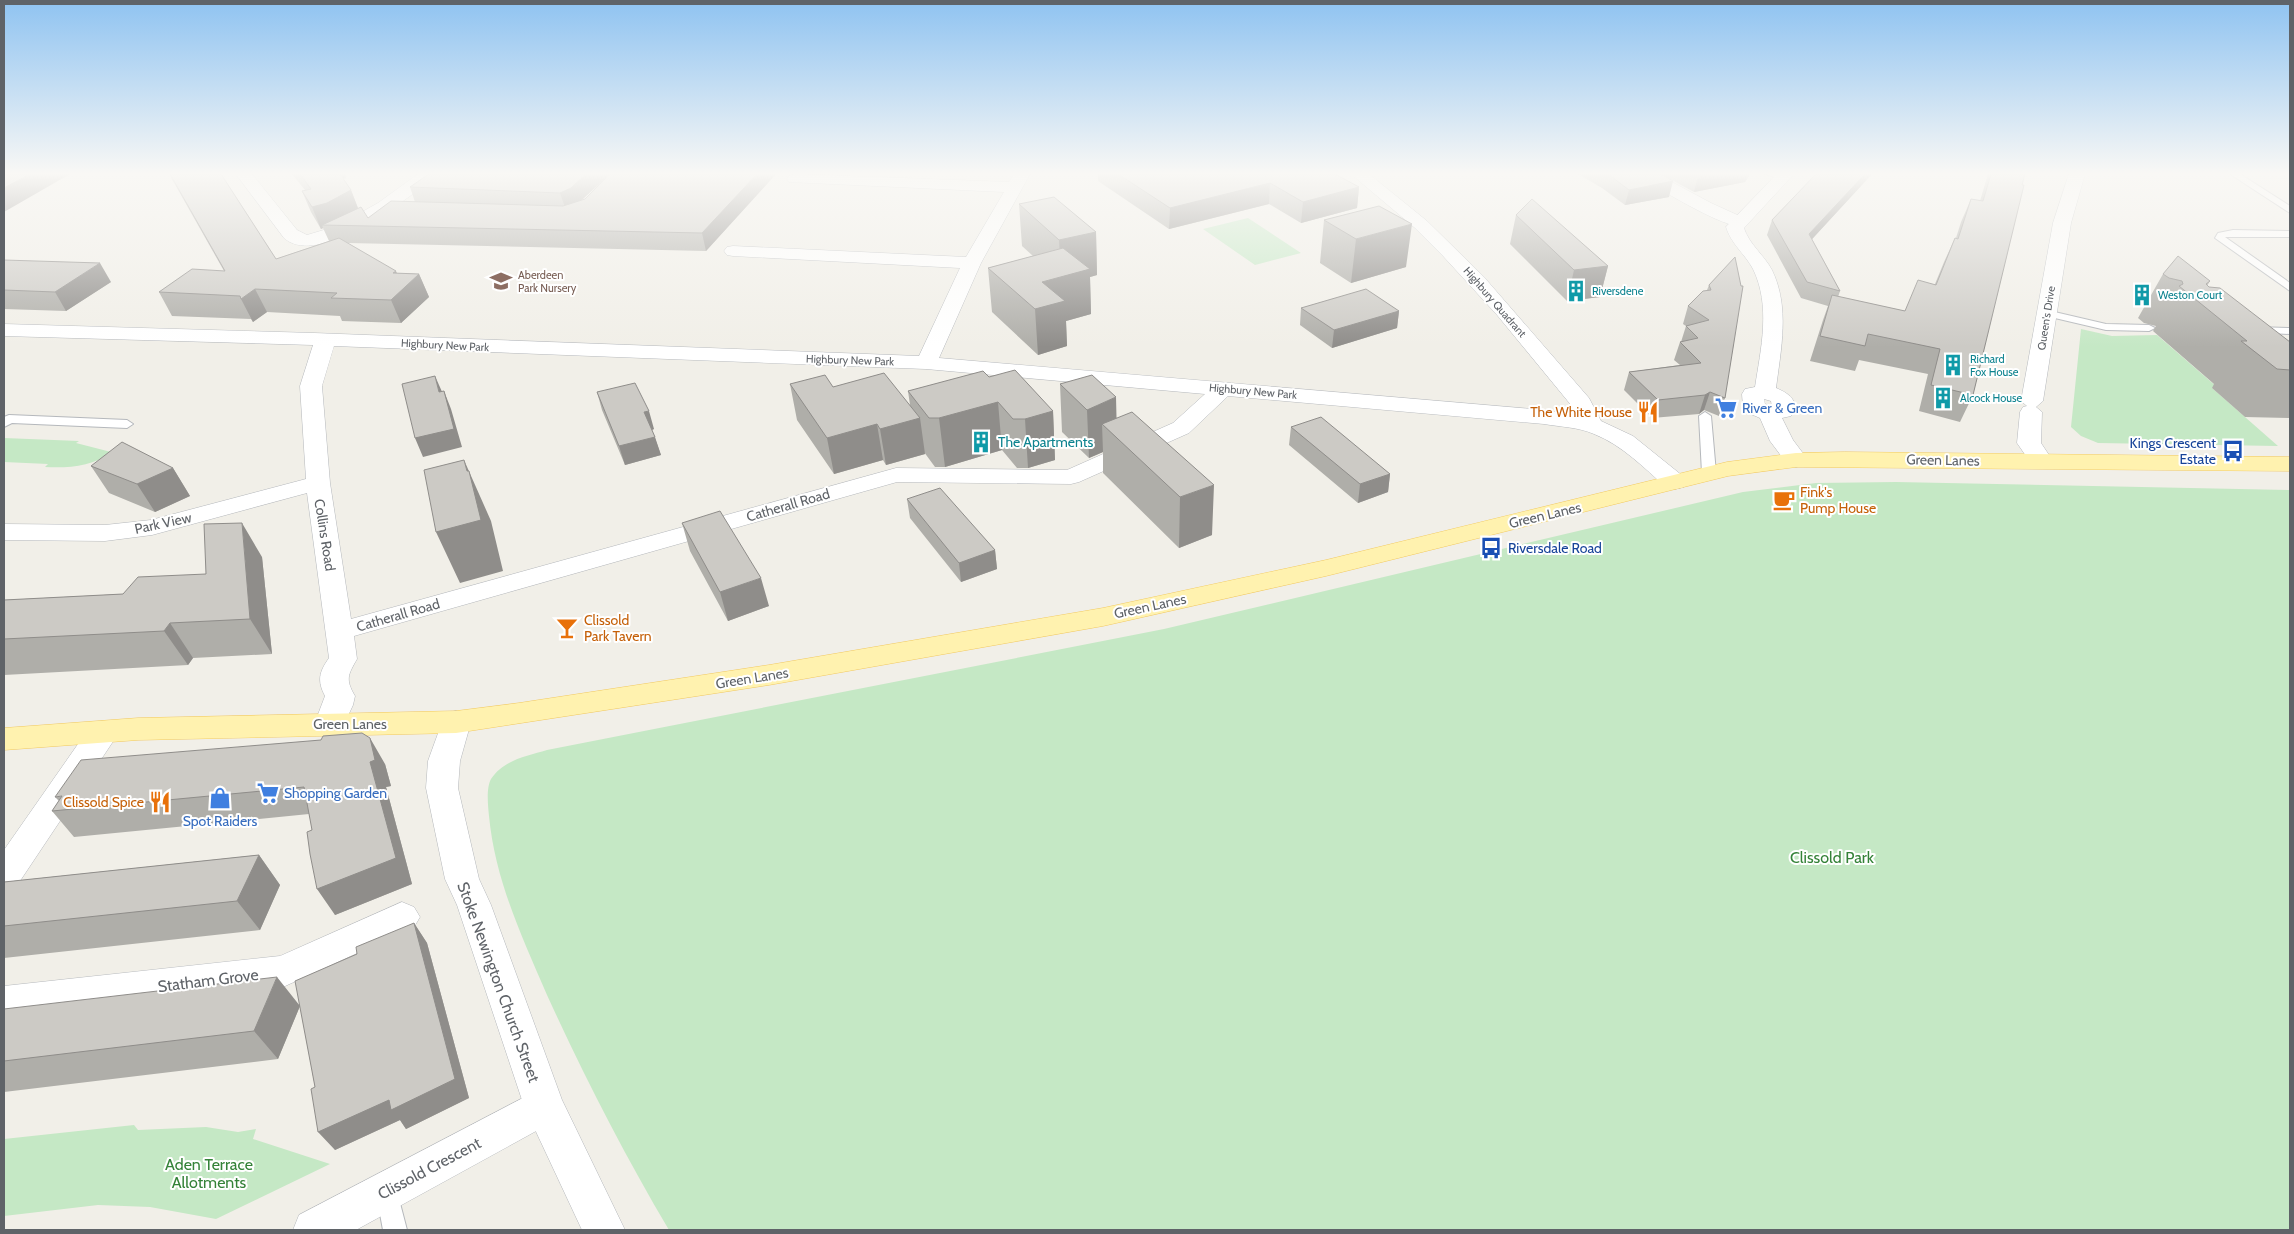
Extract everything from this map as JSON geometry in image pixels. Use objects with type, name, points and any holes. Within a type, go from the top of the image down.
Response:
[{"type":"main road","name":"Green Lanes","points":[[4,738],[175,727],[456,722],[769,675],[1103,617],[1326,568],[1709,473],[1753,465],[1796,460],[1845,459],[2290,464]]},
{"type":"street","points":[[289,232],[294,237],[306,239],[318,238],[338,232]]},
{"type":"street","points":[[926,364],[972,263],[990,232]]},
{"type":"street","name":"Highbury Quadrant","points":[[1428,232],[1476,280],[1581,403],[1592,425]]},
{"type":"street","points":[[1736,232],[1761,267],[1771,287],[1773,334],[1765,391],[1782,398],[1783,411],[1769,414],[1782,441],[1796,460]]},
{"type":"street","name":"Queen's Drive","points":[[2041,461],[2029,443],[2032,407],[2060,232]]},
{"type":"street","points":[[733,251],[972,263]]},
{"type":"street","name":"Highbury New Park","points":[[4,330],[325,340],[926,364],[1224,388],[1544,417],[1592,425],[1640,452],[1675,482]]},
{"type":"street","name":"Collins Road","points":[[325,340],[311,386],[318,484],[343,659],[334,672],[334,686],[340,696],[329,725]]},
{"type":"street","name":"Catherall Road","points":[[340,631],[896,475],[1071,477],[1181,428],[1224,388]]},
{"type":"street","name":"Park View","points":[[4,532],[96,533],[152,527],[318,484]]},
{"type":"street","name":"Stoke Newington Church Street","points":[[456,722],[444,761],[442,788],[462,878],[474,905],[544,1106],[604,1230]]},
{"type":"street","points":[[4,877],[104,732]]},
{"type":"street","name":"Statham Grove","points":[[4,1003],[283,971],[402,917]]},
{"type":"street","name":"Clissold Crescent","points":[[314,1230],[544,1106]]},
{"type":"lane","points":[[2290,234],[2233,233],[2221,235],[2220,238],[2290,288]]},
{"type":"lane","points":[[2046,313],[2106,327],[2149,328]]},
{"type":"lane","points":[[2244,330],[2290,331]]},
{"type":"lane","points":[[1705,416],[1709,473]]},
{"type":"lane","points":[[4,423],[9,419],[127,424]]},
{"type":"lane","points":[[386,1191],[395,1230]]},
{"type":"green space","points":[[1207,232],[1269,232],[1301,253],[1255,265]]},
{"type":"green space","points":[[2081,329],[2112,336],[2157,335],[2217,387],[2212,388],[2278,446],[2098,443],[2081,436],[2071,427]]},
{"type":"green space","points":[[4,438],[79,441],[76,443],[111,452],[88,464],[71,467],[45,467],[48,464],[4,462]]},
{"type":"green space","name":"Clissold Park","points":[[1896,482],[2290,490],[2290,1230],[669,1230],[620,1144],[575,1055],[528,952],[503,885],[492,840],[488,807],[488,787],[491,779],[502,767],[532,754],[1164,629],[1743,492],[1816,483]]},
{"type":"green space","name":"Aden Terrace Allotments","points":[[134,1125],[138,1130],[206,1127],[238,1132],[256,1129],[253,1139],[330,1164],[216,1219],[150,1207],[98,1205],[4,1216],[4,1139]]},
{"type":"building","points":[[203,232],[258,232],[276,259],[339,238],[396,271],[393,273],[419,274],[391,300],[331,298],[337,293],[255,289],[241,299],[240,296],[159,292],[192,269],[225,271]]},
{"type":"building","points":[[635,232],[703,232],[702,233]]},
{"type":"building","points":[[1050,232],[1096,232],[1059,240]]},
{"type":"building","points":[[1344,232],[1384,232],[1356,239]]},
{"type":"building","points":[[1533,232],[1569,232],[1608,266],[1574,270]]},
{"type":"building","points":[[1779,232],[1811,232],[1809,234],[1840,291],[1807,282]]},
{"type":"building","points":[[1960,232],[2013,232],[1973,395],[1931,385],[1940,349],[1868,334],[1865,346],[1820,336],[1832,295],[1905,311],[1918,280],[1936,285],[1955,238],[1958,239]]},
{"type":"building","points":[[1063,248],[1090,269],[1042,282],[1065,301],[1035,309],[988,268]]},
{"type":"building","points":[[2178,256],[2210,281],[2206,284],[2209,287],[2220,288],[2290,342],[2290,370],[2277,369],[2241,341],[2247,341],[2179,286],[2183,284],[2182,281],[2169,278],[2163,274]]},
{"type":"building","points":[[1735,257],[1741,286],[1743,286],[1725,398],[1710,392],[1705,395],[1658,400],[1629,372],[1701,363],[1680,342],[1698,338],[1686,326],[1709,320],[1688,306],[1703,291],[1711,290],[1709,285]]},
{"type":"building","points":[[4,260],[100,263],[55,292],[4,290]]},
{"type":"building","points":[[1366,289],[1399,311],[1334,330],[1301,308]]},
{"type":"building","points":[[1015,370],[1053,411],[1025,419],[1013,419],[998,402],[939,418],[929,418],[908,391],[983,371],[989,377]]},
{"type":"building","points":[[884,373],[920,418],[880,429],[877,424],[827,438],[790,384],[825,375],[833,387]]},
{"type":"building","points":[[1092,375],[1116,397],[1087,410],[1060,384]]},
{"type":"building","points":[[435,376],[439,392],[444,391],[454,429],[415,438],[402,384]]},
{"type":"building","points":[[635,383],[649,411],[644,412],[655,437],[619,446],[597,392]]},
{"type":"building","points":[[1132,412],[1214,485],[1180,497],[1102,424]]},
{"type":"building","points":[[1321,417],[1390,474],[1360,484],[1291,427]]},
{"type":"building","points":[[122,442],[173,468],[137,484],[91,466]]},
{"type":"building","points":[[464,460],[467,471],[469,471],[481,520],[436,532],[424,470]]},
{"type":"building","points":[[940,488],[995,550],[959,563],[907,499]]},
{"type":"building","points":[[720,511],[761,578],[720,592],[682,523]]},
{"type":"building","points":[[242,523],[250,619],[170,623],[164,631],[4,639],[4,600],[123,594],[138,577],[206,574],[204,524]]},
{"type":"building","points":[[362,733],[370,738],[375,760],[370,762],[396,858],[317,889],[307,832],[312,830],[304,787],[52,811],[62,796],[55,797],[81,760],[321,740],[323,736]]},
{"type":"building","points":[[259,855],[237,901],[4,926],[4,882]]},
{"type":"building","points":[[414,923],[455,1079],[391,1110],[389,1100],[318,1132],[311,1089],[315,1087],[295,981],[357,954],[356,947]]},
{"type":"building","points":[[277,977],[254,1031],[4,1061],[4,1009]]},
{"type":"place","name":"Aberdeen Park Nursery","points":[[501,281]]},
{"type":"place","name":"Riversdene","points":[[1576,291]]},
{"type":"place","name":"Weston Court","points":[[2142,295]]},
{"type":"place","name":"Richard Fox House","points":[[1953,365]]},
{"type":"place","name":"Alcock House","points":[[1943,398]]},
{"type":"place","name":"River & Green","points":[[1726,408]]},
{"type":"place","name":"The White House","points":[[1648,412]]},
{"type":"place","name":"The Apartments","points":[[981,442]]},
{"type":"place","name":"Kings Crescent Estate","points":[[2233,451]]},
{"type":"place","name":"Fink's Pump House","points":[[1784,500]]},
{"type":"place","name":"Riversdale Road","points":[[1491,548]]},
{"type":"place","name":"Clissold Park Tavern","points":[[567,628]]},
{"type":"place","name":"Shopping Garden","points":[[268,793]]},
{"type":"place","name":"Spot Raiders","points":[[220,798]]},
{"type":"place","name":"Clissold Spice","points":[[160,802]]}]
